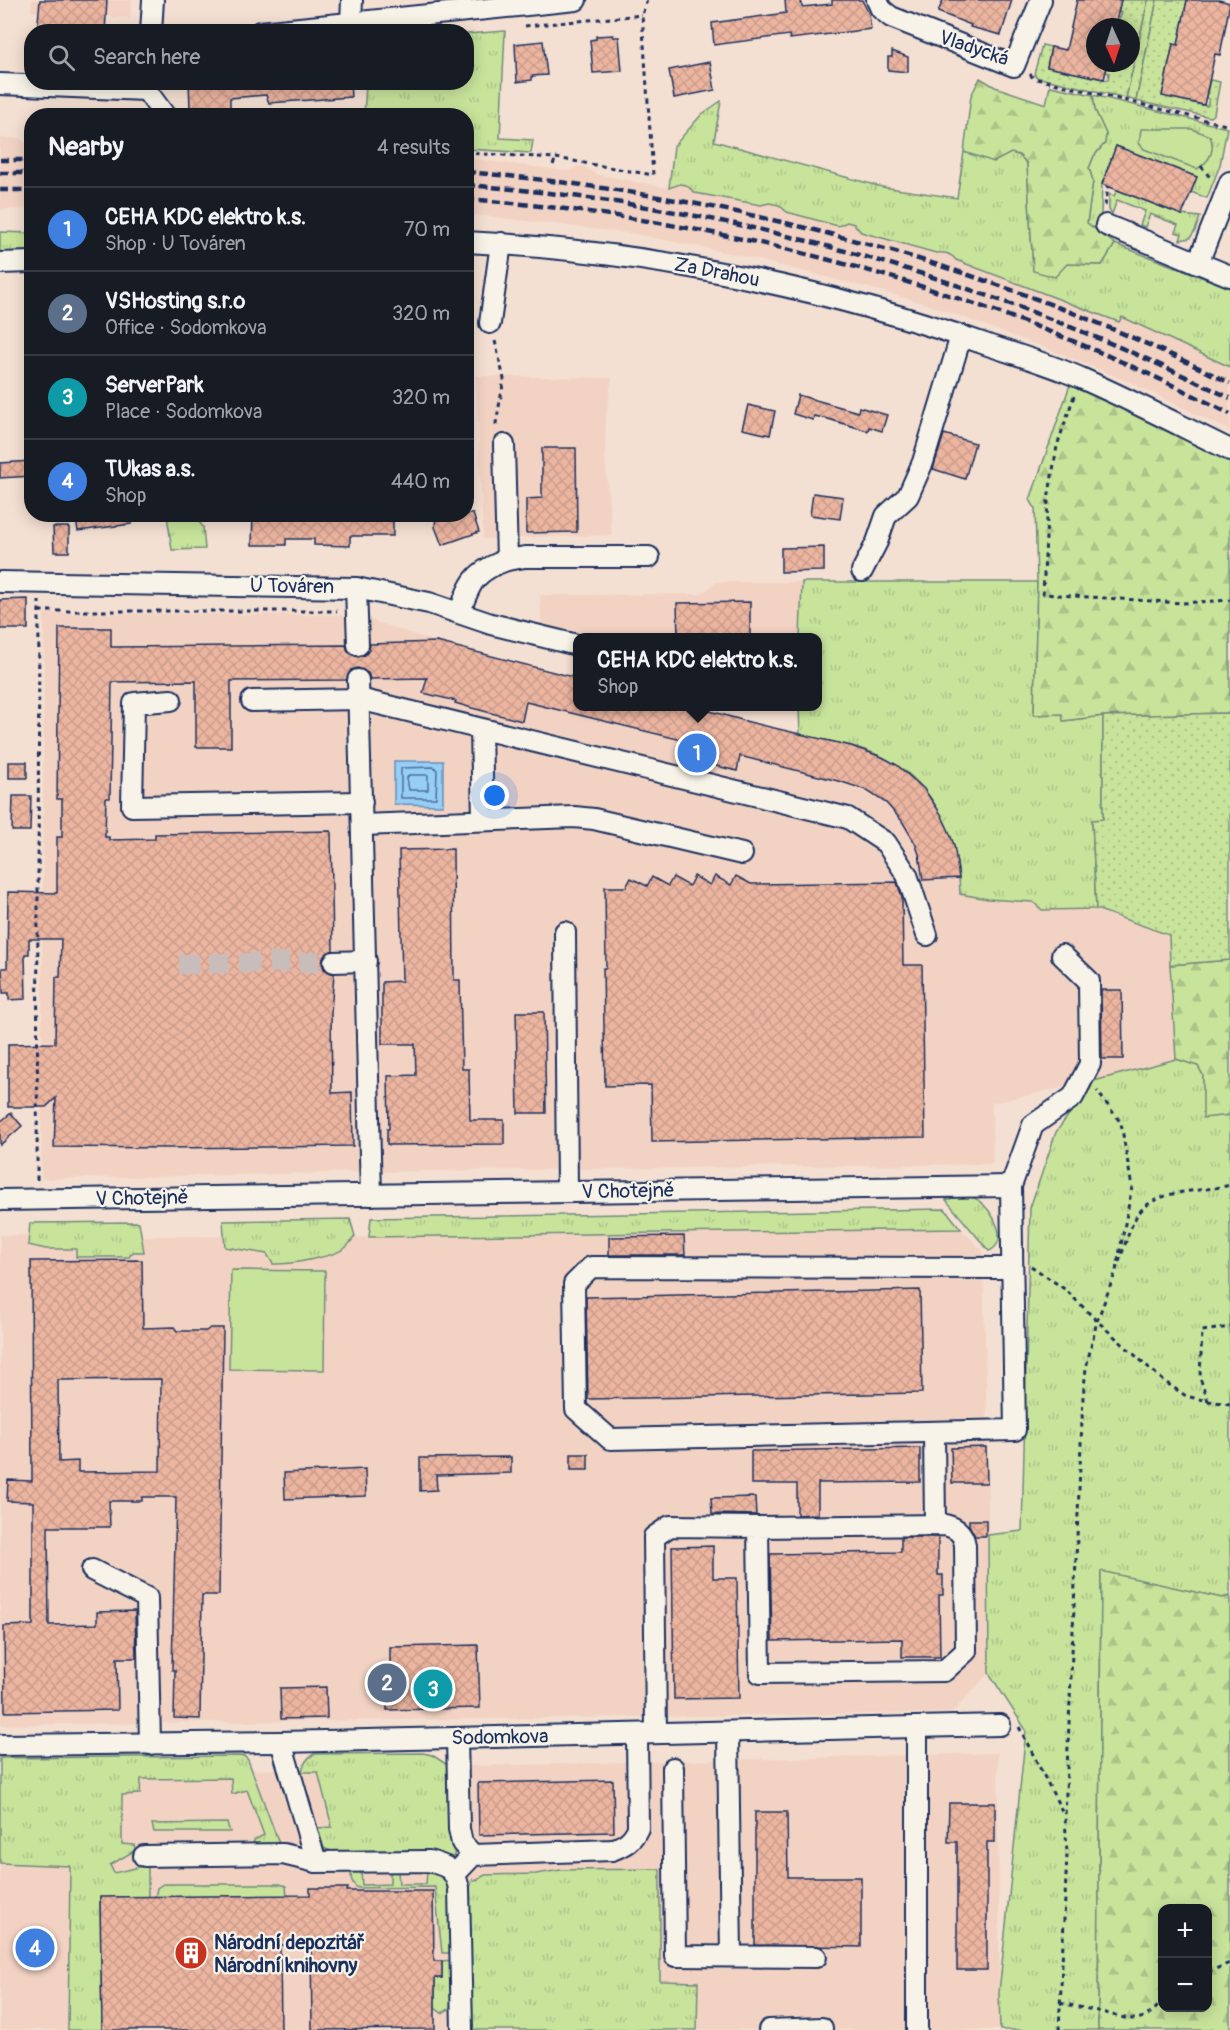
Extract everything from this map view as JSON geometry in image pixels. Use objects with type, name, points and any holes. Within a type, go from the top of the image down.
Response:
[{"type":"street","points":[[152,24],[153,0]]},
{"type":"street","points":[[351,22],[352,0]]},
{"type":"street","points":[[333,24],[576,0]]},
{"type":"street","name":"Vladycká","points":[[877,0],[881,9],[891,17],[1014,66],[1041,0]]},
{"type":"street","points":[[0,84],[24,84]]},
{"type":"street","points":[[149,90],[160,108]]},
{"type":"street","points":[[1198,263],[1222,182]]},
{"type":"street","points":[[1105,220],[1230,276]]},
{"type":"street","name":"Za Drahou","points":[[474,242],[600,252],[717,270],[904,316],[1081,378],[1230,450]]},
{"type":"street","points":[[490,323],[501,243]]},
{"type":"street","points":[[0,263],[24,262]]},
{"type":"street","points":[[862,571],[877,542],[886,516],[908,496],[923,462],[961,336]]},
{"type":"street","points":[[504,445],[507,560]]},
{"type":"street","points":[[460,612],[472,581],[481,571],[507,560],[649,557]]},
{"type":"street","name":"U Továren","points":[[0,582],[356,588],[406,597],[460,612],[491,624],[573,644]]},
{"type":"street","points":[[356,588],[358,645]]},
{"type":"street","points":[[252,701],[359,689],[481,730],[848,818],[885,843],[907,875],[927,935]]},
{"type":"street","points":[[359,689],[371,1195]]},
{"type":"street","points":[[171,700],[134,703],[132,806],[362,802]]},
{"type":"street","points":[[481,730],[483,819]]},
{"type":"street","points":[[362,825],[574,817],[594,819],[742,854]]},
{"type":"street","points":[[565,932],[567,1192]]},
{"type":"street","points":[[1012,1261],[591,1267],[574,1284],[576,1409],[610,1439],[1015,1430],[1011,1185],[1033,1125],[1073,1097],[1090,1064],[1089,981],[1062,955]]},
{"type":"street","points":[[334,962],[366,961]]},
{"type":"street","name":"V Chotejně","points":[[0,1200],[1011,1185]]},
{"type":"street","points":[[934,1432],[935,1525]]},
{"type":"street","points":[[455,1874],[473,1855],[603,1851],[624,1846],[633,1839],[638,1828],[646,1733],[654,1537],[670,1526],[945,1525],[960,1532],[964,1538],[966,1651],[944,1671],[760,1673],[758,1527]]},
{"type":"street","points":[[92,1570],[147,1598],[150,1744]]},
{"type":"street","name":"Sodomkova","points":[[0,1745],[281,1742],[1000,1725]]},
{"type":"street","points":[[917,1727],[917,2030]]},
{"type":"street","points":[[728,1732],[731,1956]]},
{"type":"street","points":[[457,1738],[459,1829],[462,1843],[473,1855]]},
{"type":"street","points":[[281,1742],[316,1862]]},
{"type":"street","points":[[673,1768],[675,1956],[816,1957]]},
{"type":"street","points":[[144,1857],[283,1854],[316,1862],[429,1862],[444,1865],[455,1874],[459,1888],[462,2030]]},
{"type":"street","points":[[769,2030],[822,2028],[822,2030]]},
{"type":"path","points":[[474,153],[556,158],[653,175],[642,15],[647,0]]},
{"type":"path","points":[[1028,73],[1033,78],[1230,126]]},
{"type":"path","points":[[553,165],[556,158]]},
{"type":"path","points":[[1202,166],[1222,182]]},
{"type":"path","points":[[1105,220],[1108,186]]},
{"type":"path","points":[[1081,378],[1057,446],[1048,500],[1043,594],[1182,603],[1230,600]]},
{"type":"path","points":[[37,1200],[39,583]]},
{"type":"path","points":[[39,611],[331,610],[342,613]]},
{"type":"path","points":[[1078,1088],[1098,1091],[1121,1124],[1132,1187],[1116,1272]]},
{"type":"path","points":[[1059,2030],[1067,1854],[1065,1816],[1086,1368],[1097,1321],[1137,1215],[1152,1200],[1177,1193],[1230,1185]]},
{"type":"path","points":[[1012,1261],[1066,1290],[1165,1382],[1186,1396],[1230,1404]]},
{"type":"path","points":[[1208,1401],[1200,1378],[1202,1331],[1230,1328]]},
{"type":"path","points":[[1000,1725],[1017,1722],[1065,1816]]},
{"type":"path","points":[[1212,1970],[1230,1963]]},
{"type":"path","points":[[1060,2003],[1130,2020],[1144,2016],[1158,2006]]},
{"type":"shaded area","points":[[32,0],[132,0],[130,18],[31,12]]},
{"type":"shaded area","points":[[0,138],[19,138],[24,142],[24,208],[0,210]]},
{"type":"shaded area","points":[[474,159],[568,171],[578,166],[585,167],[596,174],[669,188],[680,184],[686,185],[695,193],[760,205],[769,203],[779,205],[787,212],[838,226],[847,222],[936,253],[944,252],[957,260],[1119,322],[1121,317],[1230,367],[1230,431],[1129,382],[929,305],[734,254],[634,234],[474,215]]},
{"type":"shaded area","points":[[476,376],[612,378],[606,418],[605,455],[612,535],[483,539]]},
{"type":"shaded area","points":[[716,582],[802,582],[800,633],[580,633],[541,624],[540,595],[701,594]]},
{"type":"shaded area","points":[[44,613],[357,615],[436,642],[573,677],[573,711],[708,711],[867,750],[897,765],[910,775],[932,799],[954,844],[958,861],[960,894],[988,899],[1034,902],[1042,910],[1096,909],[1169,935],[1176,1059],[1094,1081],[992,1103],[993,1164],[371,1172],[41,1179]]},
{"type":"shaded area","points":[[961,1229],[983,1251],[988,1456],[989,1673],[952,1713],[0,1725],[0,1235],[369,1237]]},
{"type":"shaded area","points":[[998,1753],[1000,2030],[697,2030],[698,1982],[660,1982],[660,1869],[558,2030],[0,2030],[0,1863],[70,1865],[77,1766],[302,1770]]},
{"type":"green space","points":[[1121,0],[1148,0],[1140,36],[1140,18],[1120,18],[1122,12],[1118,11]]},
{"type":"green space","points":[[1148,0],[1157,0],[1136,101],[1126,98],[1132,72],[1140,72],[1140,36]]},
{"type":"green space","points":[[1157,0],[1187,0],[1178,45],[1173,44],[1162,96],[1207,106],[1209,99],[1206,98],[1210,80],[1220,82],[1214,114],[1210,117],[1136,101]]},
{"type":"green space","points":[[505,31],[500,138],[533,140],[531,153],[474,149],[474,108],[364,108],[366,90],[474,90],[474,33]]},
{"type":"green space","points":[[1042,45],[1051,47],[1047,67],[1108,80],[1109,73],[1106,72],[1132,72],[1126,98],[1036,77],[1034,74]]},
{"type":"green space","points":[[980,78],[995,87],[1046,104],[1050,86],[1093,95],[1095,110],[1106,134],[1105,143],[1094,156],[1089,168],[1093,181],[1087,223],[1115,244],[1102,265],[1067,264],[1055,277],[1033,271],[1027,163],[1019,155],[1011,153],[994,162],[964,152],[971,96]]},
{"type":"green space","points":[[1093,95],[1227,128],[1220,165],[1207,198],[1191,192],[1197,177],[1116,146],[1102,184],[1101,216],[1108,218],[1102,234],[1087,223],[1093,181],[1089,168],[1094,156],[1105,143],[1106,134],[1095,110]]},
{"type":"green space","points":[[721,101],[714,141],[882,187],[957,198],[964,152],[994,161],[1011,153],[1019,155],[1027,164],[1033,270],[1067,264],[1102,265],[1115,244],[1230,288],[1230,367],[1122,317],[1119,322],[956,260],[947,254],[861,232],[854,224],[847,222],[838,226],[787,212],[779,205],[769,203],[761,205],[695,193],[686,185],[680,184],[669,188],[674,146],[702,114]]},
{"type":"green space","points":[[1141,129],[1192,129],[1210,136],[1211,155],[1197,169],[1144,149],[1139,143]]},
{"type":"green space","points":[[1117,190],[1182,215],[1200,217],[1195,231],[1190,238],[1180,240],[1182,234],[1175,232],[1178,225],[1150,214],[1145,227],[1140,225],[1145,211],[1117,200],[1112,214],[1109,210],[1109,194],[1114,196]]},
{"type":"green space","points":[[0,232],[24,233],[24,251],[0,252]]},
{"type":"green space","points":[[1071,382],[1230,458],[1230,713],[1103,716],[1063,721],[1062,714],[1034,715],[1037,582],[1035,508],[1030,500]]},
{"type":"green space","points":[[168,522],[199,522],[203,527],[205,549],[172,550]]},
{"type":"green space","points":[[802,582],[1037,582],[1034,715],[1063,713],[1064,721],[1103,716],[1103,820],[1092,821],[1096,909],[1042,910],[1033,902],[988,899],[960,894],[954,848],[936,807],[924,789],[890,761],[868,751],[800,735],[799,711],[822,711],[822,633],[800,633]]},
{"type":"green space","points":[[1230,713],[1230,960],[1170,965],[1169,935],[1096,909],[1092,820],[1103,819],[1103,716]]},
{"type":"green space","points":[[1230,960],[1230,1115],[1203,1118],[1203,1075],[1198,1066],[1176,1059],[1170,965]]},
{"type":"green space","points":[[1176,1059],[1198,1066],[1203,1075],[1204,1117],[1230,1115],[1230,1596],[1222,1598],[1101,1572],[1098,2030],[1000,2030],[999,1993],[1026,1730],[989,1673],[988,1535],[1022,1531],[1030,1208],[1056,1132],[1094,1081]]},
{"type":"green space","points":[[959,1196],[978,1200],[989,1210],[997,1226],[999,1240],[989,1251],[946,1200]]},
{"type":"green space","points":[[945,1209],[961,1229],[369,1237],[371,1218]]},
{"type":"green space","points":[[350,1219],[355,1236],[348,1245],[339,1251],[310,1260],[273,1264],[267,1254],[225,1247],[223,1221]]},
{"type":"green space","points":[[139,1222],[144,1252],[133,1252],[129,1257],[76,1257],[76,1249],[46,1249],[28,1245],[30,1223]]},
{"type":"green space","points":[[231,1270],[325,1271],[324,1370],[229,1369]]},
{"type":"green space","points":[[1101,1571],[1222,1598],[1230,1596],[1230,2030],[1098,2030]]},
{"type":"green space","points":[[423,1753],[432,1755],[449,1766],[451,1843],[455,1853],[453,1857],[431,1852],[334,1852],[323,1848],[316,1840],[316,1828],[332,1827],[318,1772],[302,1772],[309,1757],[314,1754]]},
{"type":"green space","points":[[244,1756],[248,1760],[280,1846],[253,1845],[254,1840],[264,1835],[247,1790],[232,1794],[231,1778],[141,1779],[140,1794],[122,1795],[122,1844],[134,1845],[135,1848],[134,1851],[110,1865],[114,1873],[148,1865],[148,1897],[100,1898],[102,2030],[68,2030],[70,1866],[0,1863],[0,1758]]},
{"type":"green space","points":[[227,1823],[230,1832],[154,1832],[152,1824]]},
{"type":"green space","points":[[660,1869],[660,1981],[698,1982],[697,2030],[471,2030],[469,1890],[473,1879],[475,1881],[485,1875],[536,1874],[561,1870]]},
{"type":"green space","points":[[392,1870],[398,1871],[399,1884],[426,1884],[429,1870],[446,1881],[450,1890],[452,1908],[452,1953],[442,1953],[435,1887],[358,1888],[352,1881],[351,1871],[361,1871],[362,1885],[390,1884]]},
{"type":"green space","points":[[163,1884],[280,1884],[286,1886],[287,1896],[155,1897],[157,1888]]},
{"type":"green space","points":[[452,1960],[452,2003],[449,2009],[442,2013],[435,2008],[435,1978],[442,1978],[442,1961]]},
{"type":"water","points":[[394,761],[443,761],[443,805],[394,804]]},
{"type":"building","points":[[40,0],[107,0],[106,24],[38,24]]},
{"type":"building","points":[[785,0],[801,0],[802,7],[832,4],[832,0],[862,0],[869,14],[871,29],[790,39],[789,35],[714,45],[712,23],[786,13]]},
{"type":"building","points":[[943,0],[1012,0],[1001,35],[970,27],[971,25],[938,12]]},
{"type":"building","points":[[1077,0],[1121,0],[1117,18],[1086,18],[1086,72],[1106,72],[1104,79],[1047,67],[1051,47],[1066,50]]},
{"type":"building","points":[[1187,0],[1219,0],[1230,3],[1220,55],[1215,54],[1204,105],[1162,96],[1173,44],[1178,45]]},
{"type":"building","points":[[613,35],[613,37],[619,37],[622,71],[593,73],[590,40],[596,39],[596,36]]},
{"type":"building","points":[[543,41],[547,75],[532,76],[532,80],[517,82],[515,44]]},
{"type":"building","points":[[892,51],[908,57],[908,72],[888,70],[888,57],[892,57]]},
{"type":"building","points":[[710,62],[715,90],[674,98],[669,70]]},
{"type":"building","points":[[189,90],[351,90],[351,97],[269,103],[266,95],[230,98],[230,108],[204,108],[204,106],[190,108]]},
{"type":"building","points":[[1116,146],[1197,177],[1182,215],[1102,184]]},
{"type":"building","points":[[798,395],[858,412],[859,407],[887,415],[882,431],[869,427],[868,431],[828,419],[814,416],[813,420],[793,414]]},
{"type":"building","points":[[748,405],[775,411],[770,435],[742,429]]},
{"type":"building","points":[[944,434],[975,443],[965,479],[933,469]]},
{"type":"building","points":[[542,448],[576,448],[577,532],[526,533],[526,499],[542,498]]},
{"type":"building","points":[[24,462],[24,476],[0,478],[0,463]]},
{"type":"building","points":[[813,493],[843,497],[840,519],[810,515]]},
{"type":"building","points":[[474,517],[479,532],[442,545],[435,522],[474,522]]},
{"type":"building","points":[[76,522],[131,522],[131,524],[78,531]]},
{"type":"building","points":[[253,522],[393,522],[393,536],[350,536],[350,546],[314,545],[314,539],[286,539],[286,545],[252,545]]},
{"type":"building","points":[[53,527],[69,527],[69,552],[54,552]]},
{"type":"building","points":[[824,547],[824,571],[781,572],[781,548]]},
{"type":"building","points":[[28,599],[28,629],[0,629],[0,600]]},
{"type":"building","points":[[750,602],[750,633],[678,633],[677,603]]},
{"type":"building","points":[[59,628],[111,628],[111,647],[346,645],[348,652],[358,657],[365,655],[370,644],[437,642],[573,677],[573,711],[710,711],[851,746],[882,757],[897,765],[924,789],[941,814],[954,845],[959,878],[923,880],[919,854],[902,821],[886,803],[866,790],[740,756],[737,771],[704,763],[704,766],[686,761],[690,742],[526,702],[522,721],[423,693],[427,678],[370,679],[368,673],[358,668],[351,670],[346,680],[231,681],[231,747],[196,747],[196,681],[112,682],[110,798],[106,798],[105,837],[109,837],[109,840],[155,839],[155,834],[331,831],[333,950],[324,956],[322,963],[324,969],[334,974],[331,1012],[332,1093],[352,1092],[353,1146],[54,1147],[56,1098],[46,1107],[8,1107],[8,1044],[55,1043],[56,977],[60,977],[61,939],[29,939],[29,954],[25,954],[26,999],[9,1000],[9,993],[3,993],[2,968],[7,968],[8,892],[57,893],[57,837],[62,837],[62,799],[57,799]]},
{"type":"building","points":[[9,762],[27,762],[27,778],[9,778]]},
{"type":"building","points":[[13,796],[31,796],[30,831],[12,831]]},
{"type":"building","points":[[453,849],[454,980],[460,980],[462,1069],[469,1069],[470,1120],[504,1120],[504,1144],[390,1145],[387,1144],[388,1076],[416,1075],[415,1044],[382,1044],[382,982],[402,981],[399,850]]},
{"type":"building","points":[[694,876],[710,885],[715,876],[731,885],[736,876],[751,884],[897,882],[902,897],[903,965],[922,965],[925,1137],[652,1142],[651,1085],[605,1086],[603,968],[606,968],[605,887],[626,887],[631,878],[647,886],[652,877],[668,886],[673,877],[689,886]]},
{"type":"building","points":[[1101,990],[1122,990],[1123,1059],[1102,1059]]},
{"type":"building","points":[[516,1012],[544,1012],[546,1113],[518,1113]]},
{"type":"building","points":[[11,1113],[22,1126],[0,1145],[0,1122]]},
{"type":"building","points":[[684,1236],[685,1255],[609,1255],[609,1237]]},
{"type":"building","points":[[142,1260],[143,1328],[174,1327],[177,1331],[206,1331],[210,1328],[223,1328],[219,1595],[202,1595],[200,1719],[174,1718],[175,1670],[172,1670],[176,1497],[142,1497],[142,1501],[109,1501],[110,1527],[48,1527],[49,1625],[97,1624],[97,1612],[135,1611],[136,1658],[117,1658],[118,1710],[5,1712],[4,1626],[33,1625],[33,1502],[7,1501],[8,1480],[32,1481],[31,1261]],"holes":[[[161,1379],[160,1471],[78,1472],[78,1461],[59,1462],[58,1380]]]},
{"type":"building","points":[[920,1290],[922,1393],[588,1399],[586,1297]]},
{"type":"building","points":[[986,1447],[987,1483],[952,1483],[951,1448]]},
{"type":"building","points":[[920,1448],[920,1482],[818,1483],[818,1514],[797,1515],[797,1484],[751,1484],[751,1451]]},
{"type":"building","points":[[571,1454],[588,1454],[588,1470],[571,1470]]},
{"type":"building","points":[[511,1457],[511,1473],[436,1475],[437,1490],[420,1491],[420,1458]]},
{"type":"building","points":[[365,1469],[366,1496],[285,1499],[284,1473]]},
{"type":"building","points":[[755,1497],[756,1515],[712,1514],[711,1498]]},
{"type":"building","points":[[969,1520],[986,1520],[986,1536],[975,1536]]},
{"type":"building","points":[[901,1537],[938,1537],[938,1575],[943,1575],[943,1595],[939,1595],[940,1657],[902,1657],[902,1639],[772,1641],[770,1554],[901,1552]]},
{"type":"building","points":[[713,1546],[713,1578],[737,1578],[739,1698],[674,1699],[672,1547]]},
{"type":"building","points":[[478,1645],[480,1708],[387,1710],[386,1670],[390,1670],[390,1647]]},
{"type":"building","points":[[326,1687],[327,1718],[281,1719],[280,1688]]},
{"type":"building","points":[[613,1780],[614,1832],[479,1835],[478,1783]]},
{"type":"building","points":[[949,1803],[995,1803],[995,1842],[987,1842],[987,1970],[957,1970],[957,1842],[948,1842]]},
{"type":"building","points":[[755,1812],[787,1812],[788,1877],[861,1877],[861,1947],[755,1945]]},
{"type":"building","name":"Národní depozitář Národní knihovny","points":[[310,1888],[348,1888],[347,1891],[433,1891],[434,1961],[442,1961],[442,1978],[435,1978],[435,2029],[312,2030],[311,1945],[280,1945],[281,2030],[102,2030],[100,1897],[310,1895]]},
{"type":"tunnel","points":[[179,964],[334,962]]},
{"type":"railway","points":[[0,160],[24,160]]},
{"type":"railway","points":[[0,173],[24,173]]},
{"type":"railway","points":[[474,173],[565,183],[664,198],[762,217],[858,242],[953,270],[1047,303],[1139,341],[1230,383]]},
{"type":"railway","points":[[474,186],[566,195],[665,210],[762,230],[858,255],[953,284],[1047,318],[1139,356],[1230,398]]},
{"type":"railway","points":[[0,190],[24,190]]},
{"type":"railway","points":[[474,200],[565,209],[664,224],[762,243],[859,268],[955,297],[1049,331],[1141,370],[1230,414]]},
{"type":"place","name":"CEHA KDC elektro k.s.","points":[[697,753]]},
{"type":"place","name":"VSHosting s.r.o","points":[[387,1683]]},
{"type":"place","name":"ServerPark","points":[[433,1689]]},
{"type":"place","name":"TUkas a.s.","points":[[35,1948]]},
{"type":"place","name":"Národní depozitář Národní knihovny","points":[[191,1953]]}]
